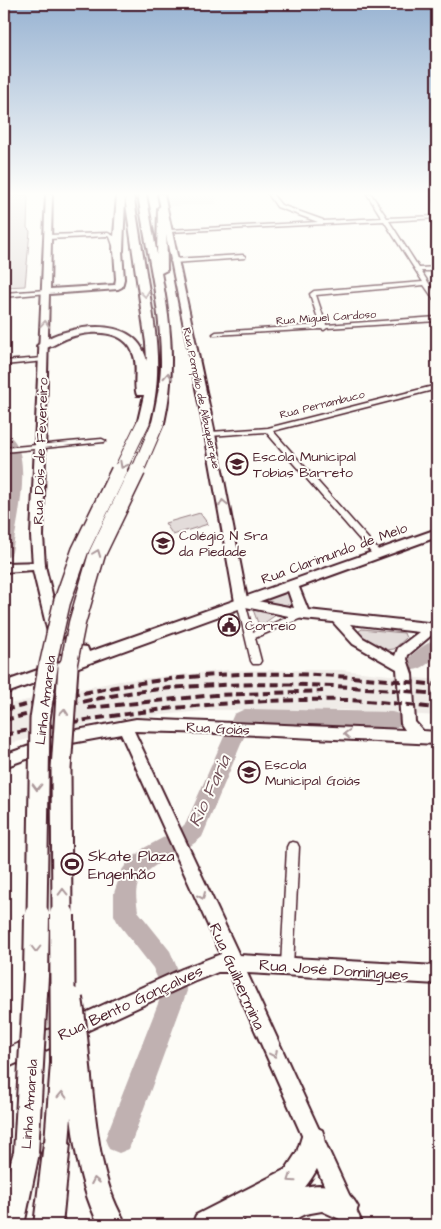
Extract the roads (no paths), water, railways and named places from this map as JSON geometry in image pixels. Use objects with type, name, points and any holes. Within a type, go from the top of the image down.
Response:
[{"type":"highway","name":"Linha Amarela","points":[[48,1225],[58,1143],[63,1063],[63,727],[72,645],[83,597],[97,554],[146,453],[153,379],[152,343],[138,251]]},
{"type":"highway","name":"Linha Amarela","points":[[10,1225],[26,1153],[36,976],[40,719],[46,674],[62,602],[80,551],[149,419],[166,396],[168,368],[151,251]]},
{"type":"highway","points":[[159,299],[162,287],[162,251]]},
{"type":"highway","points":[[44,346],[58,336],[82,330],[106,331],[130,340],[135,346],[141,363],[140,402],[149,419]]},
{"type":"highway","points":[[63,976],[73,1010],[90,1154],[96,1188],[108,1220],[113,1225]]},
{"type":"highway","points":[[214,1221],[294,1178],[305,1166],[311,1155],[314,1138]]},
{"type":"highway","points":[[257,1225],[313,1199],[327,1198],[348,1216]]},
{"type":"main road","name":"Rua Clarimundo de Melo","points":[[117,646],[437,533]]},
{"type":"main road","points":[[6,567],[39,565]]},
{"type":"main road","name":"Rua Dois de Fevereiro","points":[[39,565],[44,593],[58,645]]},
{"type":"main road","points":[[4,686],[44,664],[58,645],[74,651],[117,646]]},
{"type":"main road","points":[[4,686],[117,646]]},
{"type":"street","name":"Rua Dois de Fevereiro","points":[[39,565],[37,536],[47,251]]},
{"type":"street","points":[[4,295],[46,289],[64,291],[112,288],[120,284],[118,251]]},
{"type":"street","name":"Rua Pompílio de Albuquerque","points":[[172,251],[210,434],[242,602]]},
{"type":"street","points":[[406,251],[437,299]]},
{"type":"street","points":[[173,261],[243,257]]},
{"type":"street","points":[[418,270],[437,269]]},
{"type":"street","points":[[324,328],[313,294],[321,290],[426,283]]},
{"type":"street","name":"Rua Miguel Cardoso","points":[[216,334],[437,319]]},
{"type":"street","points":[[4,363],[43,360]]},
{"type":"street","name":"Rua Pernambuco","points":[[210,434],[268,430],[437,387]]},
{"type":"street","points":[[268,430],[377,554]]},
{"type":"street","points":[[6,450],[102,441]]},
{"type":"street","points":[[292,585],[303,614]]},
{"type":"street","points":[[256,661],[242,602],[303,614],[434,629]]},
{"type":"street","points":[[249,637],[303,614]]},
{"type":"street","points":[[337,618],[362,644],[400,665]]},
{"type":"street","points":[[419,738],[408,724],[405,674],[400,665],[400,659],[403,652],[434,629]]},
{"type":"street","points":[[396,736],[408,724]]},
{"type":"street","name":"Rua Goiás","points":[[4,761],[72,737],[125,726],[215,727],[437,738]]},
{"type":"street","name":"Rua Guilhermina","points":[[125,726],[348,1216]]},
{"type":"street","points":[[287,966],[293,847]]},
{"type":"street","name":"Rua José Domingues","points":[[231,962],[437,976]]},
{"type":"street","name":"Rua Bento Gonçalves","points":[[4,1060],[188,975],[218,963],[231,962]]},
{"type":"waterway","points":[[4,438],[12,447],[15,468],[13,498],[4,552]]},
{"type":"waterway","name":"Rio Faria","points":[[414,664],[437,646]]},
{"type":"waterway","name":"Rio Faria","points":[[119,1139],[175,991],[162,960],[126,915],[125,890],[130,878],[143,862],[189,835],[194,830],[241,720],[245,717],[392,720]]},
{"type":"railway","points":[[4,710],[136,684],[217,675],[327,676],[437,685]]},
{"type":"railway","points":[[4,720],[121,694],[195,686],[298,685],[368,688],[437,694]]},
{"type":"railway","points":[[88,708],[215,695],[323,691]]},
{"type":"railway","points":[[4,735],[132,713],[260,701],[346,700],[437,708]]},
{"type":"place","name":"Escola Municipal Tobias Barreto","points":[[237,464]]},
{"type":"place","name":"Colégio N Sra da Piedade","points":[[163,543]]},
{"type":"place","name":"Correio","points":[[229,625]]},
{"type":"place","name":"Escola Municipal Goiás","points":[[249,772]]},
{"type":"place","name":"Skate Plaza Engenhão","points":[[72,864]]}]
